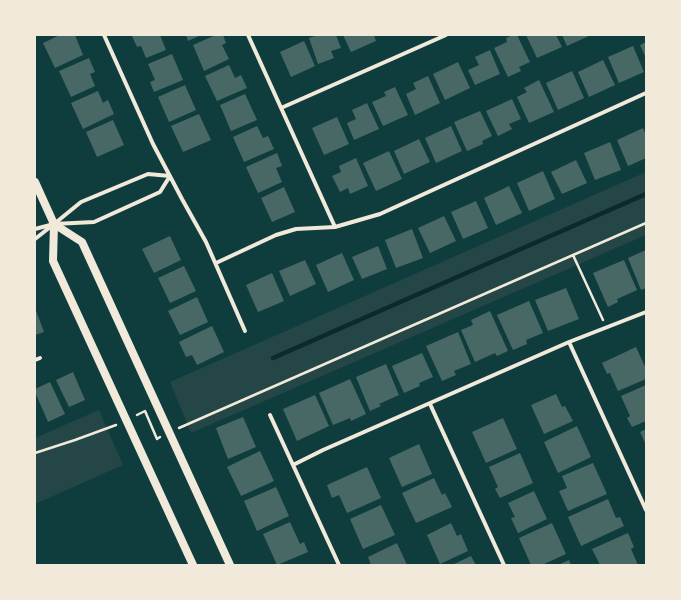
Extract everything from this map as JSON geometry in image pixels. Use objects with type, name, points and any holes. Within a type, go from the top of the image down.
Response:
[{"type":"main road","points":[[35,182],[54,224],[53,261],[193,565]]},
{"type":"main road","points":[[54,224],[82,242],[230,565]]},
{"type":"street","points":[[104,35],[153,144],[216,263],[245,332]]},
{"type":"street","points":[[248,35],[335,227]]},
{"type":"street","points":[[281,108],[446,35]]},
{"type":"street","points":[[216,263],[276,236],[296,229],[335,227],[380,214],[646,93]]},
{"type":"street","points":[[35,239],[81,202],[148,174],[170,176]]},
{"type":"street","points":[[35,229],[54,224],[94,222],[160,192],[170,176]]},
{"type":"street","points":[[293,465],[330,447],[569,342],[646,312]]},
{"type":"street","points":[[569,342],[646,510]]},
{"type":"street","points":[[430,404],[504,565]]},
{"type":"street","points":[[270,415],[339,565]]},
{"type":"path","points":[[35,453],[112,427],[145,411],[157,439],[184,425],[646,224]]},
{"type":"path","points":[[573,255],[606,328]]},
{"type":"shaded area","points":[[646,172],[646,235],[191,433],[170,382]]},
{"type":"shaded area","points":[[99,410],[123,465],[35,504],[35,438]]},
{"type":"building","points":[[60,35],[75,35],[83,55],[55,68],[43,43]]},
{"type":"building","points":[[160,35],[166,50],[146,58],[141,46],[137,47],[132,36]]},
{"type":"building","points":[[186,35],[201,35],[188,41]]},
{"type":"building","points":[[216,35],[223,35],[226,43],[222,45],[229,59],[204,71],[193,45]]},
{"type":"building","points":[[318,35],[336,35],[341,48],[331,51],[334,58],[318,64],[309,38]]},
{"type":"building","points":[[343,35],[374,35],[376,41],[351,52]]},
{"type":"building","points":[[517,35],[530,62],[519,67],[521,71],[508,77],[494,48],[507,42],[506,38]]},
{"type":"building","points":[[526,35],[556,35],[562,47],[537,58]]},
{"type":"building","points":[[562,35],[591,35],[567,46]]},
{"type":"building","points":[[304,41],[315,66],[291,77],[280,52]]},
{"type":"building","points":[[646,42],[646,58],[640,45]]},
{"type":"building","points":[[633,46],[644,72],[619,83],[608,57]]},
{"type":"building","points":[[490,50],[500,74],[475,85],[468,70],[479,65],[475,57]]},
{"type":"building","points":[[172,54],[183,80],[154,92],[150,82],[155,80],[148,64]]},
{"type":"building","points":[[89,58],[95,72],[90,74],[95,86],[71,97],[59,71]]},
{"type":"building","points":[[603,60],[615,85],[589,97],[578,72]]},
{"type":"building","points":[[458,62],[470,88],[445,100],[433,74]]},
{"type":"building","points":[[229,65],[235,78],[241,75],[247,88],[217,101],[205,76]]},
{"type":"building","points":[[572,71],[584,98],[558,110],[546,83]]},
{"type":"building","points":[[428,76],[440,103],[415,115],[406,94],[416,89],[413,83]]},
{"type":"building","points":[[539,80],[554,112],[529,123],[517,97],[527,92],[524,88]]},
{"type":"building","points":[[185,85],[196,110],[169,122],[158,97]]},
{"type":"building","points":[[395,87],[408,115],[383,126],[372,102],[386,96],[384,92]]},
{"type":"building","points":[[98,91],[103,103],[108,100],[114,114],[83,129],[71,103]]},
{"type":"building","points":[[245,94],[257,120],[231,131],[220,105]]},
{"type":"building","points":[[512,99],[521,119],[509,124],[512,129],[498,136],[486,111]]},
{"type":"building","points":[[367,103],[379,129],[354,140],[347,123],[356,119],[352,110]]},
{"type":"building","points":[[480,111],[492,136],[482,141],[483,144],[467,151],[454,122]]},
{"type":"building","points":[[199,114],[211,140],[183,152],[171,126]]},
{"type":"building","points":[[337,117],[349,144],[324,155],[312,128]]},
{"type":"building","points":[[113,120],[124,145],[97,157],[86,132]]},
{"type":"building","points":[[257,126],[263,138],[268,136],[274,149],[244,162],[233,137]]},
{"type":"building","points":[[451,126],[462,151],[436,163],[425,138]]},
{"type":"building","points":[[643,128],[646,135],[646,158],[628,166],[617,140]]},
{"type":"building","points":[[419,139],[430,162],[404,174],[394,151]]},
{"type":"building","points":[[610,142],[621,170],[595,180],[584,153]]},
{"type":"building","points":[[389,151],[402,179],[376,191],[363,163]]},
{"type":"building","points":[[277,153],[282,166],[276,168],[282,182],[258,193],[246,167]]},
{"type":"building","points":[[356,158],[368,186],[350,194],[348,188],[340,192],[332,176],[341,172],[339,166]]},
{"type":"building","points":[[576,160],[587,183],[562,194],[551,172]]},
{"type":"building","points":[[543,171],[555,199],[529,211],[517,183]]},
{"type":"building","points":[[509,186],[522,213],[496,225],[484,198]]},
{"type":"building","points":[[284,187],[295,212],[272,222],[261,198]]},
{"type":"building","points":[[476,201],[488,228],[463,239],[451,212]]},
{"type":"building","points":[[444,216],[456,241],[430,253],[418,228]]},
{"type":"building","points":[[412,229],[423,258],[396,268],[385,240]]},
{"type":"building","points":[[170,236],[181,260],[154,273],[142,249]]},
{"type":"building","points":[[378,246],[387,269],[362,279],[352,257]]},
{"type":"building","points":[[646,250],[646,288],[641,290],[628,258]]},
{"type":"building","points":[[342,253],[354,280],[328,292],[316,265]]},
{"type":"building","points":[[305,260],[316,284],[290,296],[279,271]]},
{"type":"building","points":[[624,260],[637,290],[617,299],[618,302],[608,307],[593,273]]},
{"type":"building","points":[[184,266],[196,291],[170,303],[158,278]]},
{"type":"building","points":[[272,273],[284,301],[258,312],[246,285]]},
{"type":"building","points":[[566,288],[579,319],[548,331],[535,300]]},
{"type":"building","points":[[197,297],[208,322],[180,335],[168,311]]},
{"type":"building","points":[[529,301],[543,333],[526,340],[527,344],[513,350],[497,315]]},
{"type":"building","points":[[35,308],[44,332],[35,335]]},
{"type":"building","points":[[490,311],[508,351],[497,356],[495,353],[475,362],[461,330],[473,325],[471,320]]},
{"type":"building","points":[[212,326],[224,352],[197,365],[192,355],[186,357],[179,342]]},
{"type":"building","points":[[458,332],[471,364],[454,371],[456,375],[442,381],[426,346]]},
{"type":"building","points":[[636,347],[646,369],[646,379],[618,391],[610,373],[607,374],[602,363]]},
{"type":"building","points":[[422,353],[433,377],[419,383],[420,386],[404,393],[392,366]]},
{"type":"building","points":[[386,364],[399,395],[379,404],[381,406],[370,411],[356,377]]},
{"type":"building","points":[[73,372],[85,400],[69,407],[56,380]]},
{"type":"building","points":[[350,379],[366,414],[351,421],[350,418],[333,425],[319,393]]},
{"type":"building","points":[[50,382],[65,414],[48,422],[35,389]]},
{"type":"building","points":[[646,385],[646,421],[632,427],[627,418],[630,416],[621,396]]},
{"type":"building","points":[[556,394],[562,407],[565,406],[573,421],[544,434],[531,405]]},
{"type":"building","points":[[315,395],[329,426],[297,441],[283,409]]},
{"type":"building","points":[[243,417],[256,447],[228,459],[216,428]]},
{"type":"building","points":[[503,418],[517,449],[486,463],[472,432]]},
{"type":"building","points":[[577,426],[591,457],[558,473],[544,442]]},
{"type":"building","points":[[646,429],[646,445],[640,432]]},
{"type":"building","points":[[419,444],[432,474],[402,487],[389,458]]},
{"type":"building","points":[[260,451],[274,481],[241,496],[227,467]]},
{"type":"building","points":[[520,453],[533,483],[500,498],[495,489],[498,487],[489,467]]},
{"type":"building","points":[[593,463],[607,494],[568,511],[559,491],[567,488],[562,476]]},
{"type":"building","points":[[367,467],[381,498],[347,513],[339,495],[332,498],[327,485]]},
{"type":"building","points":[[434,478],[442,495],[445,493],[452,507],[416,523],[402,493]]},
{"type":"building","points":[[276,487],[289,516],[257,531],[244,501]]},
{"type":"building","points":[[534,491],[547,519],[518,533],[511,518],[515,517],[508,503]]},
{"type":"building","points":[[608,499],[616,518],[620,517],[624,526],[581,546],[568,517]]},
{"type":"building","points":[[381,505],[395,535],[363,549],[350,519]]},
{"type":"building","points":[[290,522],[300,544],[304,542],[308,552],[277,565],[263,534]]},
{"type":"building","points":[[451,523],[457,536],[461,534],[468,551],[440,564],[427,535]]},
{"type":"building","points":[[552,523],[566,554],[542,565],[531,565],[519,538]]},
{"type":"building","points":[[628,533],[634,547],[631,549],[638,565],[600,565],[592,549]]},
{"type":"building","points":[[397,543],[407,565],[371,565],[368,557]]},
{"type":"building","points":[[471,556],[476,565],[452,565]]},
{"type":"building","points":[[569,560],[571,565],[558,565]]},
{"type":"waterway","points":[[273,358],[646,194]]}]
